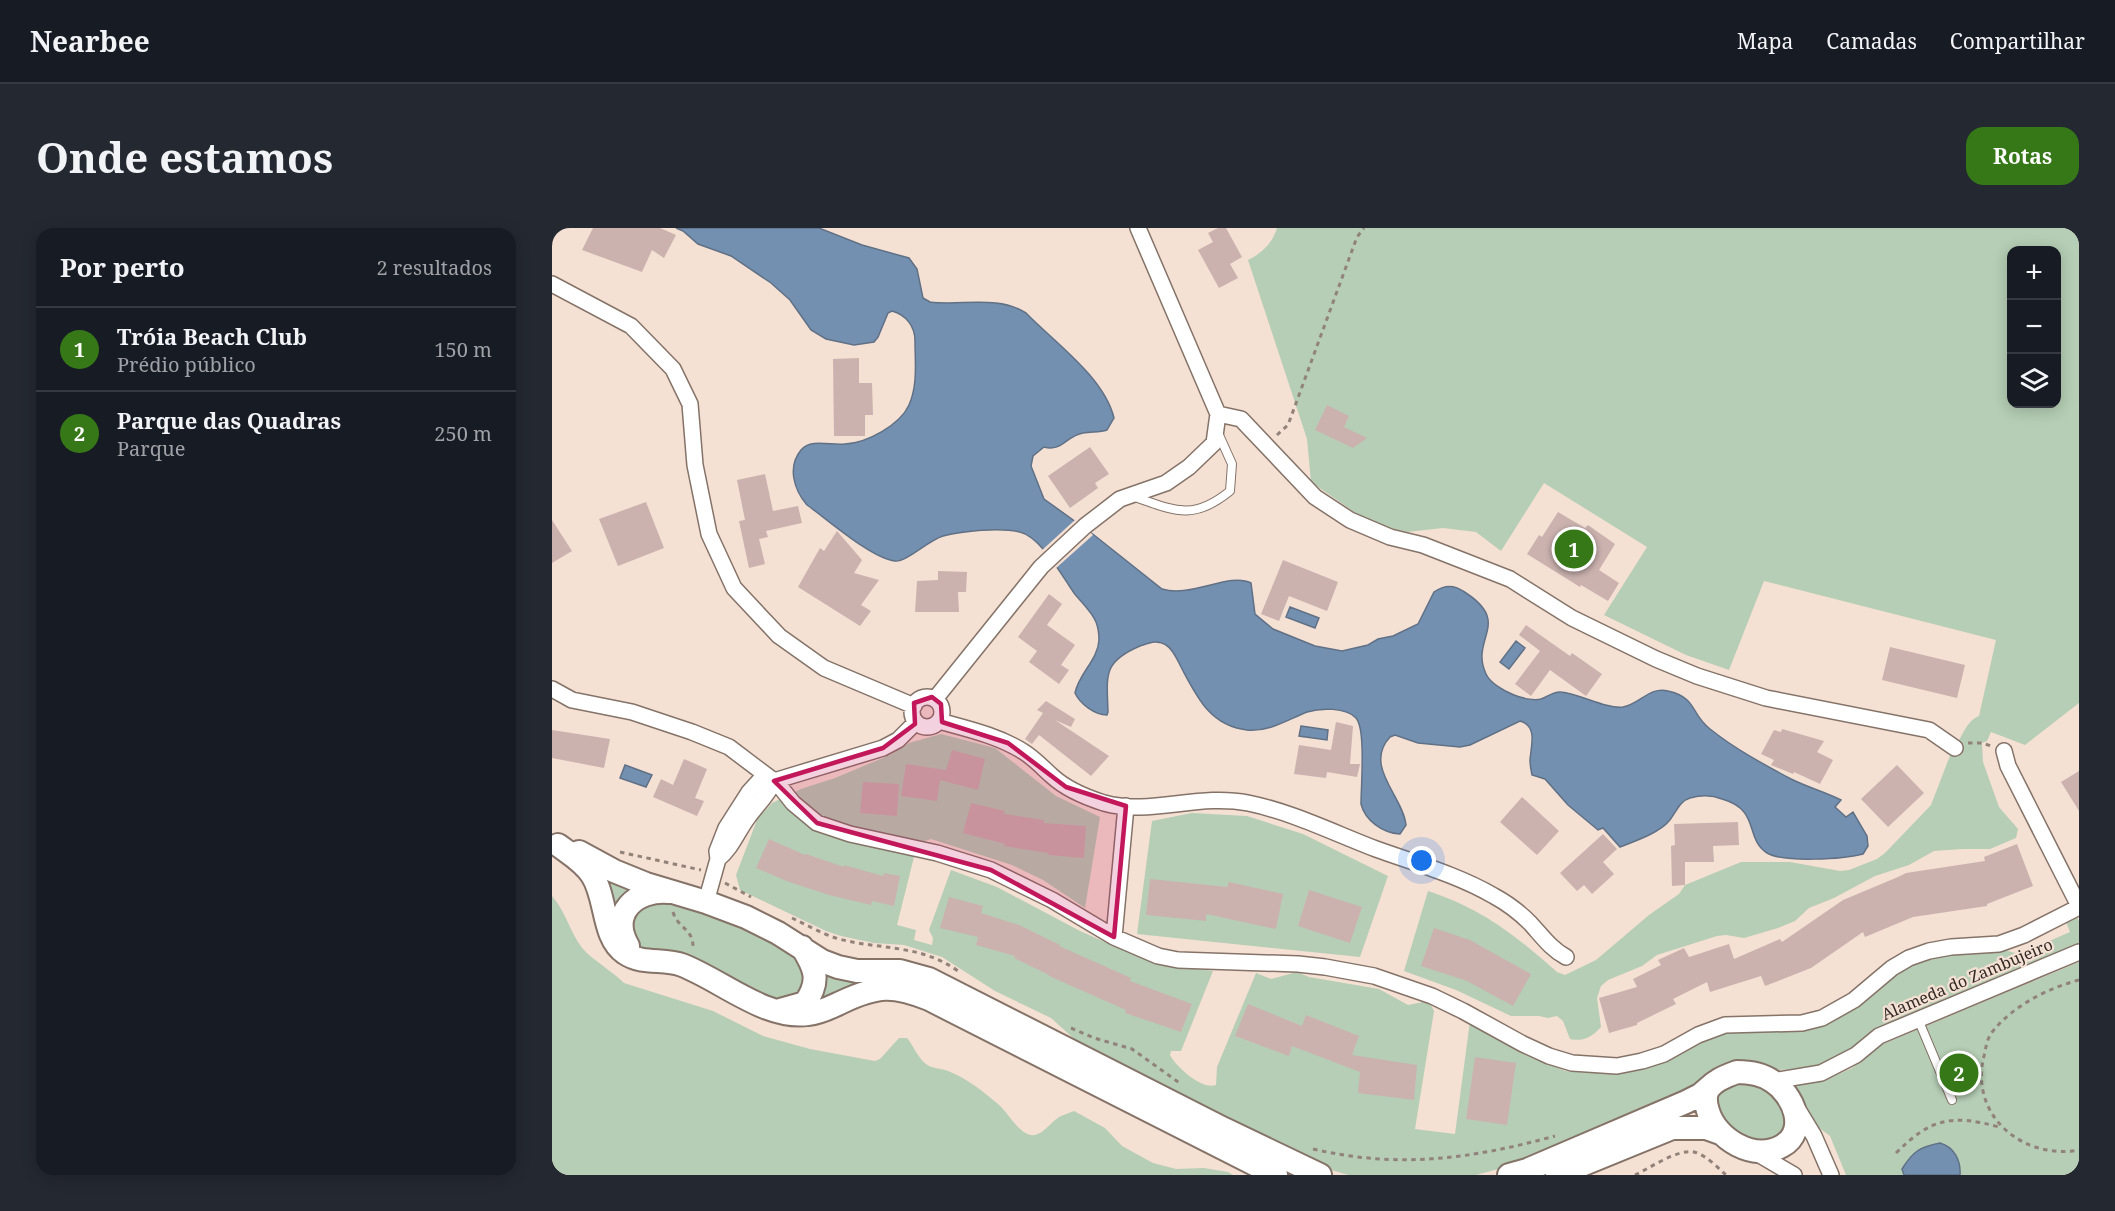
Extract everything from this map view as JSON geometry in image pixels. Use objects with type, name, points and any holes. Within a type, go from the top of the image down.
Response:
[{"type":"main road","points":[[555,844],[579,851],[615,871],[646,884],[706,902],[754,921],[778,933],[822,961],[838,967],[857,971],[900,971],[929,979],[1214,1124],[1320,1175]]},
{"type":"main road","points":[[555,844],[579,860],[592,874],[600,890],[609,928],[615,942],[623,952],[642,959],[680,963],[766,1006],[788,1014],[824,1011],[865,991],[885,988],[909,991],[929,999],[1276,1175]]},
{"type":"main road","points":[[642,959],[629,948],[624,938],[622,917],[627,907],[645,895],[659,891],[676,893]]},
{"type":"main road","points":[[766,1006],[794,1007],[805,1003],[810,995],[814,985],[813,964],[801,947]]},
{"type":"main road","points":[[1509,1175],[1527,1170],[1686,1102],[1700,1095],[1715,1082],[1737,1072],[1749,1072],[1773,1081],[1791,1100],[1797,1121],[1794,1133],[1789,1140],[1782,1146],[1770,1150],[1748,1148],[1706,1128],[1672,1128],[1557,1175]]},
{"type":"main road","points":[[1715,1082],[1707,1093],[1706,1103],[1709,1114],[1720,1133]]},
{"type":"street","points":[[935,699],[1041,567],[1085,526],[1120,499],[1166,483],[1189,467],[1214,443],[1217,421],[1138,228]]},
{"type":"street","points":[[552,284],[631,326],[673,369],[690,404],[695,465],[708,534],[734,588],[779,636],[824,668],[914,706]]},
{"type":"street","points":[[1217,421],[1241,419],[1315,497],[1350,520],[1390,537],[1423,545],[1510,579],[1572,618],[1656,659],[1697,676],[1766,698],[1929,730],[1955,748]]},
{"type":"street","points":[[552,689],[572,700],[632,712],[729,747],[771,778],[793,803],[817,823],[850,834],[946,855],[992,870],[1052,900],[1114,937],[1158,956],[1178,960],[1298,964],[1374,976],[1432,996],[1549,1056],[1572,1063],[1617,1066],[1664,1054],[1705,1032],[1725,1025],[1802,1023],[1822,1018],[1854,1000],[1892,968],[1909,958],[1950,947],[1999,944],[2079,907],[2008,766],[2004,751]]},
{"type":"street","points":[[927,696],[935,699],[941,704],[943,710],[939,721],[929,727],[916,722],[912,714],[914,706],[927,696]]},
{"type":"street","points":[[939,721],[1008,743],[1025,752],[1066,787],[1105,803],[1143,808],[1187,801],[1227,800],[1269,808],[1484,891],[1513,908],[1556,951],[1566,957]]},
{"type":"street","points":[[706,902],[718,859],[717,851],[726,828],[749,792],[760,780],[883,748],[898,740],[916,722]]},
{"type":"street","points":[[1114,937],[1126,806]]},
{"type":"street","name":"Alameda do Zambujeiro","points":[[1773,1081],[1821,1073],[1856,1055],[1879,1036],[2079,952]]},
{"type":"street","points":[[1791,1100],[1814,1136],[1831,1175]]},
{"type":"street","points":[[1748,1148],[1794,1175]]},
{"type":"lane","points":[[1131,495],[1165,507],[1192,512],[1214,504],[1230,491],[1232,464],[1217,421]]},
{"type":"lane","points":[[1918,1019],[1952,1100]]},
{"type":"path","points":[[1267,445],[1288,425],[1357,237],[1364,228]]},
{"type":"path","points":[[1955,748],[1965,743],[1982,743],[2004,751]]},
{"type":"path","points":[[617,851],[695,867],[758,901]]},
{"type":"path","points":[[676,893],[672,902],[674,916],[691,934],[697,972]]},
{"type":"path","points":[[786,915],[836,938],[913,950],[931,956],[963,975]]},
{"type":"path","points":[[2079,980],[2048,991],[2024,1005],[1993,1031],[1987,1041],[1981,1069],[1983,1092],[1994,1118],[2007,1133],[2040,1150],[2064,1152],[2079,1149]]},
{"type":"path","points":[[1068,1027],[1094,1038],[1132,1049],[1184,1086]]},
{"type":"path","points":[[1896,1153],[1909,1140],[1928,1127],[1949,1120],[1973,1120],[2001,1127]]},
{"type":"path","points":[[1309,1148],[1372,1159],[1420,1160],[1458,1158],[1499,1151],[1557,1136]]},
{"type":"path","points":[[1635,1175],[1670,1157],[1694,1152],[1706,1158],[1726,1175]]},
{"type":"highlighted area","points":[[932,697],[941,704],[942,722],[1008,743],[1066,787],[1126,806],[1114,937],[991,870],[817,823],[774,781],[883,748],[915,724],[914,703]]},
{"type":"green space","points":[[1277,228],[2079,228],[2079,703],[2025,745],[1991,732],[1987,741],[1982,743],[1983,762],[1999,807],[2018,829],[2016,838],[1990,849],[1934,851],[1909,865],[1875,876],[1834,898],[1809,908],[1795,921],[1778,928],[1744,938],[1717,936],[1657,955],[1642,966],[1608,980],[1601,986],[1597,998],[1601,1027],[1591,1036],[1583,1039],[1570,1039],[1563,1021],[1557,1016],[1548,1018],[1511,1016],[1456,990],[1404,971],[1428,891],[1465,906],[1497,924],[1557,972],[1565,975],[1596,960],[1649,915],[1679,894],[1685,885],[1741,862],[1790,862],[1840,871],[1849,870],[1877,859],[1931,805],[1951,753],[1966,727],[1979,716],[1996,640],[1764,581],[1729,670],[1686,655],[1604,615],[1647,547],[1544,483],[1501,551],[1476,532],[1443,528],[1407,532],[1370,523],[1311,482],[1307,439],[1248,260],[1266,247]]},
{"type":"green space","points":[[941,734],[995,748],[1056,796],[1100,817],[1085,908],[1043,880],[1012,865],[931,839],[923,842],[915,853],[897,925],[916,930],[914,940],[932,945],[933,938],[929,930],[951,870],[997,887],[1080,931],[1132,954],[1160,964],[1213,971],[1181,1051],[1171,1051],[1170,1055],[1190,1077],[1210,1086],[1216,1085],[1217,1067],[1256,973],[1271,979],[1297,972],[1309,977],[1379,989],[1408,1005],[1430,1003],[1434,1011],[1415,1129],[1455,1134],[1470,1021],[1515,1048],[1565,1071],[1610,1072],[1720,1032],[1811,1028],[1916,961],[1971,950],[2004,950],[2019,954],[2070,932],[2065,919],[2076,914],[2079,921],[2079,948],[1816,1067],[1780,1070],[1768,1067],[1700,1084],[1513,1165],[1476,1175],[1348,1175],[1325,1168],[1082,1046],[1051,1018],[995,991],[942,957],[904,945],[874,943],[841,936],[740,890],[736,875],[757,820],[772,803],[801,789],[835,778],[890,755],[909,743]]},
{"type":"green space","points":[[1192,813],[1247,816],[1303,834],[1388,876],[1360,957],[1137,934],[1152,821]]},
{"type":"green space","points":[[594,865],[641,887],[616,910]]},
{"type":"green space","points":[[552,896],[583,949],[624,983],[713,1011],[763,1036],[810,1049],[875,1061],[880,1059],[899,1038],[907,1038],[926,1064],[945,1070],[974,1085],[998,1104],[1026,1133],[1039,1134],[1057,1118],[1074,1111],[1105,1128],[1122,1146],[1153,1163],[1176,1169],[1204,1168],[1233,1175],[552,1175]]},
{"type":"green space","points":[[664,900],[735,923],[788,950],[805,967],[804,992],[783,1002],[639,946],[633,939],[631,913],[637,906]]},
{"type":"green space","points":[[2079,962],[2079,1175],[1846,1175],[1830,1136],[1818,1127],[1790,1084],[1828,1079],[1852,1068],[1883,1044]]},
{"type":"green space","points":[[821,970],[870,981],[817,1004]]},
{"type":"green space","points":[[1751,1082],[1774,1095],[1781,1104],[1787,1130],[1775,1140],[1757,1142],[1725,1128],[1714,1096],[1730,1083]]},
{"type":"water","points":[[676,228],[819,228],[862,245],[909,258],[917,269],[923,298],[930,302],[1004,304],[1026,313],[1089,374],[1100,388],[1114,418],[1107,430],[1077,435],[1060,446],[1044,447],[1033,456],[1031,466],[1044,499],[1162,589],[1185,590],[1242,580],[1251,583],[1255,614],[1273,629],[1315,646],[1342,651],[1368,645],[1418,624],[1434,592],[1445,587],[1456,587],[1478,602],[1486,612],[1488,622],[1482,661],[1486,674],[1494,684],[1528,699],[1541,699],[1561,692],[1616,707],[1629,705],[1656,691],[1662,690],[1678,694],[1689,702],[1704,723],[1739,750],[1791,779],[1841,800],[1835,807],[1846,817],[1853,812],[1867,836],[1868,846],[1863,854],[1842,857],[1800,859],[1775,856],[1760,847],[1742,810],[1722,799],[1706,796],[1686,800],[1680,804],[1665,825],[1620,847],[1603,828],[1598,830],[1568,805],[1545,779],[1532,775],[1531,732],[1526,724],[1520,721],[1470,745],[1460,747],[1418,743],[1395,735],[1390,737],[1383,748],[1382,770],[1406,825],[1400,834],[1393,833],[1375,825],[1363,810],[1361,804],[1361,734],[1359,724],[1352,714],[1333,709],[1319,710],[1307,712],[1278,725],[1255,730],[1223,723],[1199,699],[1173,652],[1159,642],[1140,646],[1113,664],[1108,680],[1107,715],[1093,711],[1080,701],[1075,693],[1098,647],[1099,636],[1096,622],[1043,549],[1028,535],[1002,530],[951,534],[895,561],[885,559],[850,538],[802,499],[793,471],[797,457],[805,446],[816,443],[854,443],[863,440],[891,426],[905,412],[912,397],[915,373],[915,336],[909,322],[902,315],[892,311],[888,313],[874,342],[854,345],[826,339],[811,330],[790,300],[771,283],[731,256],[698,244]]},
{"type":"water","points":[[1290,607],[1319,618],[1315,628],[1286,617]]},
{"type":"water","points":[[1516,641],[1525,648],[1509,669],[1500,662]]},
{"type":"water","points":[[1301,726],[1328,730],[1327,740],[1299,736]]},
{"type":"water","points":[[625,765],[652,775],[646,787],[620,778]]},
{"type":"water","points":[[1940,1143],[1956,1155],[1960,1175],[1904,1175],[1902,1169],[1914,1154],[1922,1148]]},
{"type":"pier","points":[[1076,519],[1093,535],[1055,569],[1040,552]]},
{"type":"building","points":[[593,228],[660,228],[676,235],[664,258],[652,250],[642,272],[582,250]]},
{"type":"building","points":[[1218,228],[1226,228],[1242,257],[1230,264],[1238,278],[1219,288],[1198,250],[1213,242],[1208,233]]},
{"type":"building","points":[[859,358],[859,383],[872,383],[873,415],[865,415],[865,436],[834,436],[833,359]]},
{"type":"building","points":[[1327,405],[1349,416],[1344,427],[1367,438],[1353,448],[1315,430]]},
{"type":"building","points":[[1090,447],[1109,474],[1095,483],[1098,488],[1070,508],[1048,476]]},
{"type":"building","points":[[765,474],[773,511],[798,506],[802,523],[766,531],[768,537],[759,539],[765,564],[749,568],[739,521],[745,520],[737,480]]},
{"type":"building","points":[[646,502],[664,548],[618,566],[599,519]]},
{"type":"building","points":[[1558,512],[1585,528],[1588,525],[1615,544],[1599,570],[1619,583],[1608,601],[1581,585],[1580,587],[1527,554],[1539,535],[1542,537]]},
{"type":"building","points":[[552,520],[572,551],[552,563]]},
{"type":"building","points":[[837,531],[862,560],[854,573],[879,580],[861,605],[871,611],[860,626],[798,587],[820,548],[824,551]]},
{"type":"building","points":[[1283,560],[1338,582],[1327,611],[1289,596],[1279,621],[1261,614]]},
{"type":"building","points":[[938,571],[967,572],[966,592],[958,592],[959,612],[915,612],[917,581],[938,580]]},
{"type":"building","points":[[1049,594],[1062,604],[1047,625],[1075,645],[1061,665],[1069,670],[1059,684],[1029,662],[1037,651],[1018,637]]},
{"type":"building","points":[[1526,625],[1570,656],[1572,653],[1602,674],[1586,696],[1550,670],[1531,696],[1515,684],[1540,651],[1519,635]]},
{"type":"building","points":[[1890,647],[1965,665],[1957,698],[1882,680]]},
{"type":"building","points":[[1046,701],[1075,719],[1071,727],[1055,720],[1109,756],[1091,776],[1039,735],[1032,744],[1025,739],[1043,713],[1037,710]]},
{"type":"building","points":[[1336,722],[1353,726],[1350,764],[1360,764],[1357,777],[1327,772],[1326,778],[1294,774],[1299,745],[1331,750]]},
{"type":"building","points":[[1782,729],[1824,741],[1817,752],[1833,760],[1820,784],[1771,765],[1774,760],[1761,754],[1774,730],[1781,732]]},
{"type":"building","points":[[552,730],[610,739],[604,768],[552,758]]},
{"type":"building","points":[[952,750],[985,759],[978,790],[940,780],[937,801],[901,796],[906,764],[946,770]]},
{"type":"building","points":[[684,759],[707,769],[695,798],[704,801],[697,816],[653,797],[661,779],[673,785]]},
{"type":"building","points":[[1897,765],[1924,793],[1888,827],[1861,799]]},
{"type":"building","points":[[2079,771],[2079,811],[2061,782]]},
{"type":"building","points":[[863,782],[899,784],[897,816],[860,813]]},
{"type":"building","points":[[1522,797],[1559,831],[1537,855],[1500,822]]},
{"type":"building","points":[[971,803],[1005,811],[1004,814],[1044,820],[1044,823],[1086,826],[1084,858],[1048,855],[1048,853],[1004,846],[1005,844],[963,833]]},
{"type":"building","points":[[1738,822],[1739,845],[1713,846],[1714,862],[1685,862],[1685,885],[1672,886],[1671,846],[1675,845],[1674,824]]},
{"type":"building","points":[[1603,834],[1617,849],[1603,862],[1614,874],[1592,894],[1584,885],[1577,891],[1560,873]]},
{"type":"building","points":[[769,839],[805,855],[844,867],[844,865],[883,876],[884,873],[900,876],[894,906],[872,901],[871,905],[829,895],[756,868]]},
{"type":"building","points":[[2017,844],[2033,886],[1987,904],[1987,906],[1913,917],[1865,937],[1863,932],[1811,968],[1765,986],[1761,976],[1710,992],[1707,982],[1673,999],[1676,1004],[1637,1025],[1609,1033],[1599,998],[1637,987],[1633,979],[1661,965],[1658,960],[1684,948],[1689,957],[1729,944],[1734,959],[1780,939],[1782,942],[1843,900],[1906,873],[1985,861],[1984,857]]},
{"type":"building","points":[[1150,879],[1227,887],[1229,882],[1283,894],[1276,929],[1206,914],[1206,921],[1146,915]]},
{"type":"building","points":[[1309,890],[1362,907],[1350,943],[1298,926]]},
{"type":"building","points":[[949,897],[983,906],[981,913],[1019,925],[1059,946],[1131,978],[1130,981],[1192,1004],[1181,1032],[1125,1013],[1126,1010],[1049,976],[1014,958],[1015,956],[976,945],[978,937],[940,928]]},
{"type":"building","points":[[1434,928],[1470,940],[1531,974],[1513,1006],[1467,981],[1421,966]]},
{"type":"building","points":[[1248,1004],[1302,1026],[1306,1015],[1359,1036],[1352,1055],[1417,1065],[1414,1100],[1358,1093],[1360,1072],[1292,1046],[1289,1056],[1235,1036]]},
{"type":"building","points":[[1475,1057],[1516,1063],[1507,1125],[1466,1119]]},
{"type":"place","name":"Tróia Beach Club","points":[[1574,549]]},
{"type":"place","name":"Parque das Quadras","points":[[1959,1073]]}]
